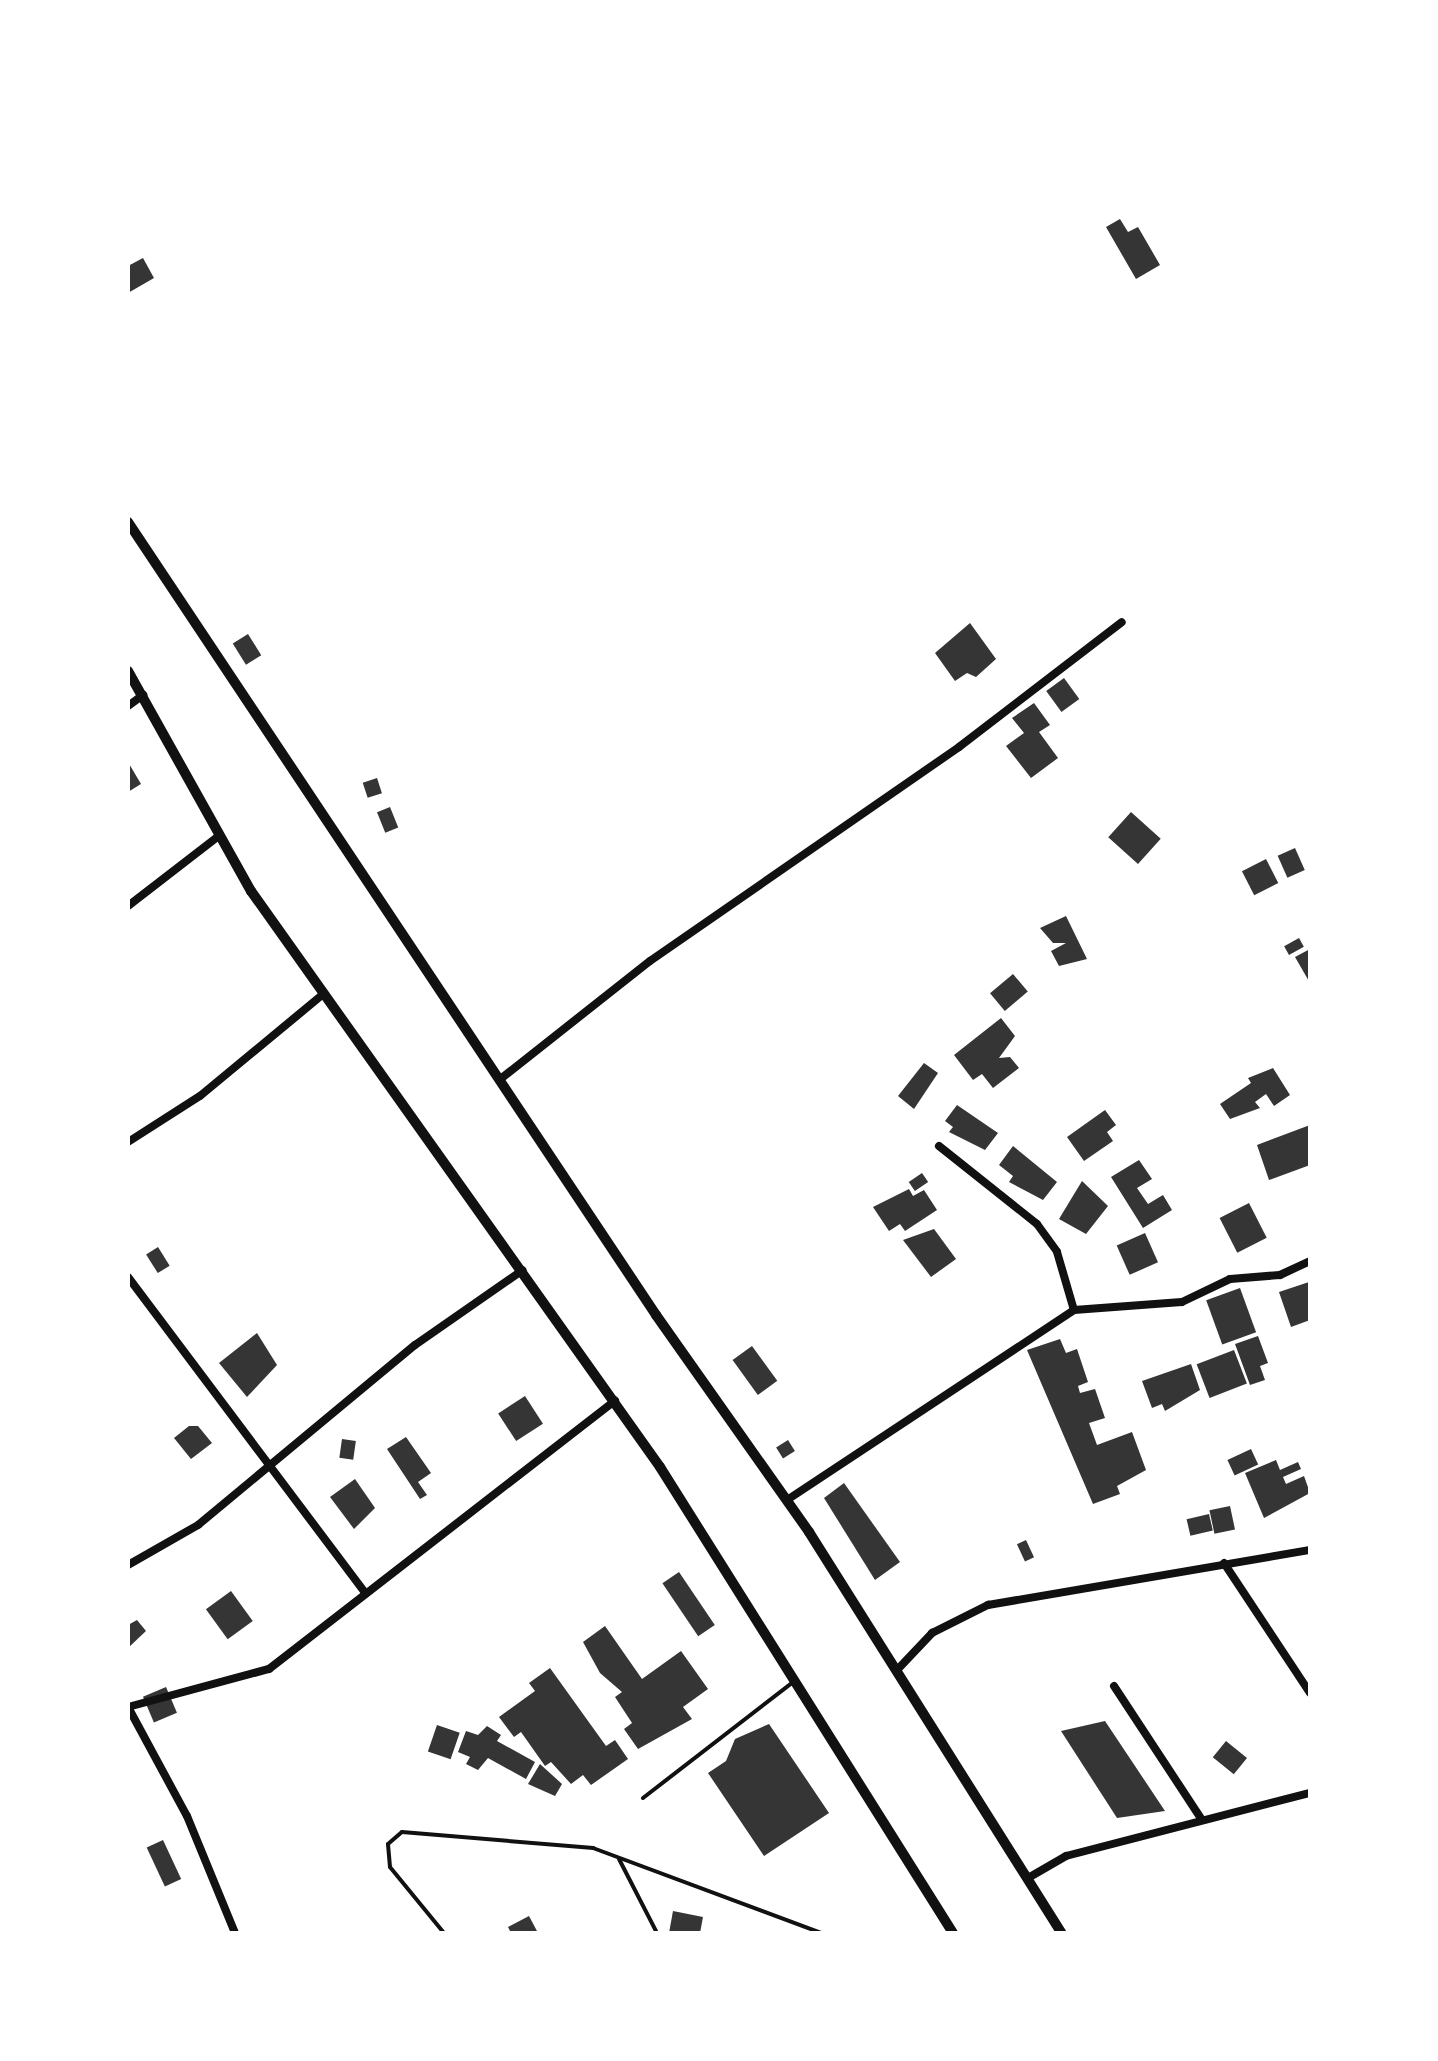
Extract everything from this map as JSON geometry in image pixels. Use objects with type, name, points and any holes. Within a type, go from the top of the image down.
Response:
[{"type":"street","points":[[128,522],[503,1077],[656,1315],[787,1500],[898,1669],[1062,1933]]},
{"type":"street","points":[[503,1077],[650,961],[959,747],[1122,622]]},
{"type":"street","points":[[128,671],[220,835],[322,995],[615,1401],[798,1678],[953,1933]]},
{"type":"street","points":[[128,706],[143,695]]},
{"type":"street","points":[[128,906],[220,835]]},
{"type":"street","points":[[128,1142],[200,1096],[322,995]]},
{"type":"street","points":[[939,1146],[1037,1224],[1057,1252],[1074,1310]]},
{"type":"street","points":[[787,1500],[1074,1310],[1182,1302],[1230,1279],[1280,1275],[1310,1261]]},
{"type":"street","points":[[128,1565],[198,1525],[415,1345],[523,1270]]},
{"type":"street","points":[[128,1277],[273,1462],[366,1594]]},
{"type":"street","points":[[235,1933],[187,1816],[128,1707],[269,1669],[615,1401]]},
{"type":"street","points":[[898,1669],[932,1633],[988,1605],[1310,1550]]},
{"type":"street","points":[[1224,1563],[1310,1693]]},
{"type":"street","points":[[1114,1686],[1202,1820]]},
{"type":"street","points":[[1028,1878],[1066,1856],[1310,1793]]},
{"type":"lane","points":[[643,1798],[798,1678]]},
{"type":"lane","points":[[444,1933],[390,1867],[388,1844],[402,1832],[565,1843],[618,1857],[822,1933]]},
{"type":"lane","points":[[618,1857],[657,1933]]},
{"type":"building","points":[[1120,219],[1128,232],[1138,227],[1160,265],[1136,279],[1106,227]]},
{"type":"building","points":[[143,258],[154,278],[128,293],[128,266]]},
{"type":"building","points":[[970,623],[996,659],[976,677],[967,673],[955,681],[935,653]]},
{"type":"building","points":[[248,634],[261,655],[246,665],[233,644]]},
{"type":"building","points":[[1064,678],[1079,699],[1061,712],[1046,691]]},
{"type":"building","points":[[1034,703],[1050,725],[1039,732],[1058,758],[1031,778],[1006,746],[1024,733],[1012,718]]},
{"type":"building","points":[[128,762],[141,784],[128,792]]},
{"type":"building","points":[[377,778],[382,793],[368,798],[363,783]]},
{"type":"building","points":[[390,807],[398,827],[385,833],[377,812]]},
{"type":"building","points":[[1131,812],[1161,839],[1138,864],[1108,837]]},
{"type":"building","points":[[1295,848],[1305,870],[1287,878],[1278,856]]},
{"type":"building","points":[[1266,859],[1278,883],[1254,895],[1242,871]]},
{"type":"building","points":[[1066,916],[1087,959],[1059,966],[1051,951],[1066,943],[1053,943],[1040,928]]},
{"type":"building","points":[[1299,938],[1304,947],[1289,955],[1284,946]]},
{"type":"building","points":[[1310,949],[1310,983],[1295,957]]},
{"type":"building","points":[[1013,974],[1028,992],[1005,1011],[990,993]]},
{"type":"building","points":[[1001,1018],[1015,1036],[999,1058],[1010,1057],[1019,1068],[993,1088],[982,1074],[973,1080],[954,1055]]},
{"type":"building","points":[[924,1063],[938,1073],[914,1109],[898,1096]]},
{"type":"building","points":[[1273,1068],[1290,1095],[1274,1106],[1266,1094],[1255,1102],[1260,1108],[1230,1119],[1220,1104],[1251,1083],[1248,1078]]},
{"type":"building","points":[[957,1105],[998,1133],[985,1150],[949,1132],[953,1127],[945,1121]]},
{"type":"building","points":[[1105,1110],[1116,1125],[1107,1132],[1113,1141],[1084,1161],[1067,1137]]},
{"type":"building","points":[[1310,1125],[1310,1165],[1269,1180],[1257,1145]]},
{"type":"building","points":[[1013,1146],[1057,1182],[1043,1200],[1009,1182],[1013,1176],[999,1165]]},
{"type":"building","points":[[1139,1160],[1152,1179],[1137,1188],[1148,1204],[1163,1195],[1172,1210],[1143,1228],[1111,1177]]},
{"type":"building","points":[[922,1173],[928,1182],[915,1191],[909,1182]]},
{"type":"building","points":[[1082,1181],[1108,1206],[1086,1234],[1059,1219]]},
{"type":"building","points":[[909,1189],[913,1196],[924,1190],[937,1210],[905,1231],[900,1224],[889,1231],[873,1207]]},
{"type":"building","points":[[1249,1203],[1267,1238],[1237,1253],[1220,1218]]},
{"type":"building","points":[[934,1229],[956,1259],[931,1277],[903,1240]]},
{"type":"building","points":[[1145,1233],[1158,1262],[1130,1275],[1117,1246]]},
{"type":"building","points":[[158,1247],[170,1266],[158,1273],[146,1254]]},
{"type":"building","points":[[1309,1282],[1310,1320],[1291,1327],[1279,1292]]},
{"type":"building","points":[[1240,1288],[1256,1332],[1222,1344],[1206,1300]]},
{"type":"building","points":[[257,1333],[277,1365],[247,1397],[219,1363]]},
{"type":"building","points":[[1258,1336],[1268,1363],[1260,1366],[1265,1380],[1250,1385],[1235,1344]]},
{"type":"building","points":[[1060,1339],[1066,1353],[1077,1349],[1088,1382],[1078,1386],[1080,1393],[1095,1389],[1105,1418],[1089,1423],[1097,1445],[1132,1432],[1146,1470],[1117,1486],[1120,1494],[1093,1504],[1027,1350]]},
{"type":"building","points":[[752,1346],[777,1381],[758,1395],[733,1360]]},
{"type":"building","points":[[1234,1350],[1247,1384],[1210,1398],[1197,1364]]},
{"type":"building","points":[[1191,1364],[1200,1390],[1165,1411],[1162,1404],[1152,1408],[1142,1381]]},
{"type":"building","points":[[525,1396],[543,1424],[516,1441],[498,1413]]},
{"type":"building","points":[[189,1426],[198,1426],[212,1443],[191,1459],[174,1438]]},
{"type":"building","points":[[406,1437],[431,1473],[418,1482],[427,1495],[420,1499],[387,1449]]},
{"type":"building","points":[[342,1439],[356,1441],[353,1460],[339,1458]]},
{"type":"building","points":[[788,1440],[795,1451],[783,1458],[776,1447]]},
{"type":"building","points":[[1251,1449],[1258,1464],[1235,1475],[1227,1460]]},
{"type":"building","points":[[1276,1460],[1280,1470],[1298,1462],[1301,1469],[1283,1477],[1286,1484],[1304,1476],[1310,1493],[1264,1518],[1245,1473]]},
{"type":"building","points":[[355,1479],[375,1508],[354,1529],[330,1497]]},
{"type":"building","points":[[844,1483],[900,1562],[875,1580],[824,1498]]},
{"type":"building","points":[[1230,1506],[1235,1529],[1214,1534],[1209,1510]]},
{"type":"building","points":[[1209,1514],[1213,1531],[1190,1536],[1187,1519]]},
{"type":"building","points":[[1026,1540],[1034,1557],[1025,1561],[1017,1544]]},
{"type":"building","points":[[679,1572],[715,1625],[698,1636],[662,1583]]},
{"type":"building","points":[[231,1591],[253,1621],[228,1639],[206,1609]]},
{"type":"building","points":[[137,1620],[146,1631],[128,1648],[128,1625]]},
{"type":"building","points":[[605,1626],[642,1679],[681,1651],[708,1689],[683,1707],[692,1719],[638,1749],[624,1729],[632,1723],[615,1697],[622,1692],[600,1673],[583,1642]]},
{"type":"building","points":[[550,1668],[606,1746],[615,1740],[628,1759],[591,1785],[583,1775],[571,1784],[551,1762],[545,1766],[521,1732],[514,1737],[499,1717],[535,1691],[529,1683]]},
{"type":"building","points":[[166,1687],[177,1713],[154,1723],[143,1697]]},
{"type":"building","points":[[1105,1721],[1165,1811],[1117,1818],[1061,1731]]},
{"type":"building","points":[[769,1724],[829,1813],[764,1856],[708,1773],[726,1761],[735,1739]]},
{"type":"building","points":[[437,1725],[460,1733],[451,1759],[428,1751]]},
{"type":"building","points":[[487,1726],[501,1735],[497,1741],[535,1762],[526,1779],[488,1758],[478,1770],[466,1764],[470,1757],[458,1752],[466,1731],[478,1735]]},
{"type":"building","points":[[1226,1741],[1247,1758],[1234,1774],[1213,1757]]},
{"type":"building","points":[[540,1764],[562,1784],[555,1796],[528,1784]]},
{"type":"building","points":[[163,1840],[181,1879],[165,1887],[147,1848]]},
{"type":"building","points":[[673,1911],[703,1917],[700,1933],[669,1933]]},
{"type":"building","points":[[529,1916],[538,1933],[511,1933],[508,1927]]}]
